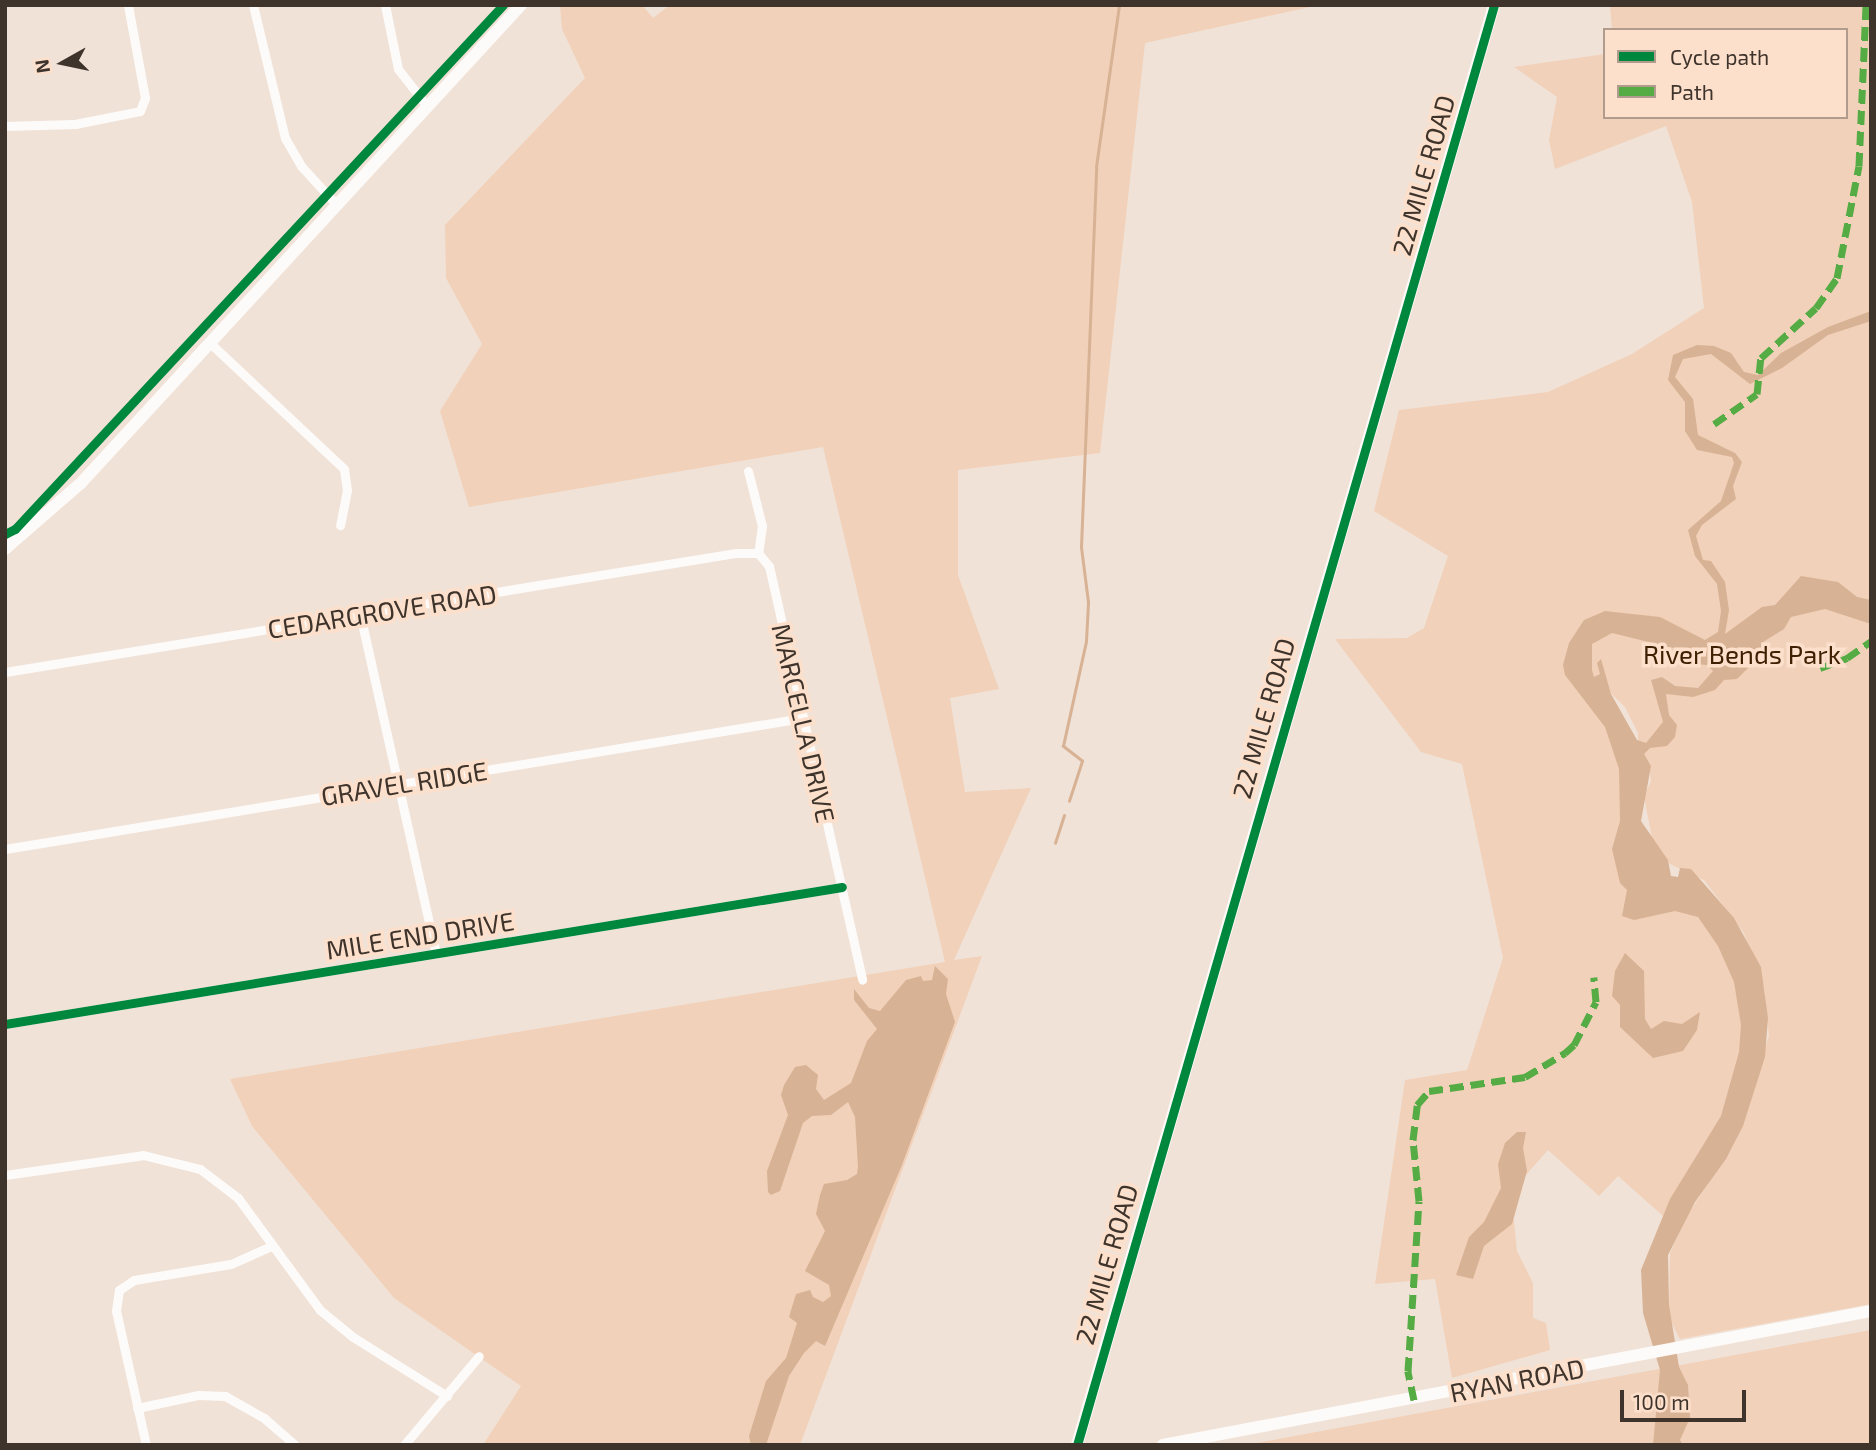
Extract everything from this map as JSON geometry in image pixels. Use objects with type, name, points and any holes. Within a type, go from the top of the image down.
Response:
[{"type":"street","points":[[5,126],[75,124],[140,111],[145,98],[128,5]]},
{"type":"street","points":[[253,5],[285,138],[302,166],[336,204]]},
{"type":"street","points":[[385,5],[398,69],[427,106]]},
{"type":"street","points":[[5,549],[81,483],[521,5]]},
{"type":"street","name":"22 MILE ROAD","points":[[1077,1445],[1494,5]]},
{"type":"street","points":[[210,344],[344,469],[347,490],[340,525]]},
{"type":"street","name":"MARCELLA DRIVE","points":[[748,471],[762,526],[758,553],[769,566],[862,980]]},
{"type":"street","name":"CEDARGROVE ROAD","points":[[5,672],[736,553],[758,553]]},
{"type":"street","points":[[360,614],[436,954]]},
{"type":"street","name":"GRAVEL RIDGE","points":[[5,849],[802,718]]},
{"type":"street","name":"MILE END DRIVE","points":[[5,1024],[842,887]]},
{"type":"street","points":[[5,1175],[130,1156],[174,1159],[200,1169],[229,1189],[269,1247],[312,1301],[342,1329],[447,1396]]},
{"type":"street","points":[[146,1445],[116,1311],[121,1287],[134,1280],[231,1264],[269,1247]]},
{"type":"street","name":"RYAN ROAD","points":[[1163,1445],[1703,1345],[1871,1311]]},
{"type":"street","points":[[404,1445],[478,1356]]},
{"type":"street","points":[[137,1408],[198,1395],[225,1396],[264,1418],[295,1445]]},
{"type":"green space","points":[[560,5],[642,5],[653,18],[670,5],[1319,5],[1145,43],[1100,453],[958,470],[958,575],[999,689],[950,698],[965,792],[1031,788],[954,960],[982,956],[800,1445],[483,1445],[521,1386],[394,1298],[252,1126],[230,1079],[945,962],[823,447],[469,507],[440,411],[482,344],[446,278],[445,225],[585,78],[562,29]]},
{"type":"green space","name":"River Bends Park","points":[[1610,5],[1871,5],[1871,1304],[1680,1339],[1669,1318],[1670,1253],[1688,1214],[1732,1148],[1769,1036],[1764,987],[1744,933],[1704,880],[1670,864],[1652,838],[1644,796],[1651,781],[1649,763],[1638,755],[1641,845],[1729,938],[1756,1022],[1731,1121],[1671,1223],[1618,1176],[1599,1196],[1548,1150],[1511,1192],[1517,1251],[1533,1283],[1533,1318],[1546,1323],[1550,1350],[1452,1378],[1435,1279],[1375,1284],[1405,1080],[1467,1070],[1503,958],[1462,764],[1421,752],[1335,639],[1407,638],[1424,628],[1448,556],[1374,511],[1399,410],[1548,392],[1632,354],[1704,308],[1692,202],[1666,126],[1555,169],[1549,140],[1557,97],[1514,67],[1603,54],[1603,119],[1848,119],[1848,28],[1612,28]],"holes":[[[1586,669],[1625,707],[1638,733],[1638,752]]]},
{"type":"green space","points":[[1871,1330],[1871,1445],[1246,1445]]},
{"type":"shaded area","points":[[1871,311],[1871,321],[1828,335],[1782,368],[1750,384],[1711,354],[1683,359],[1675,377],[1693,399],[1698,435],[1735,453],[1742,462],[1733,486],[1736,499],[1702,525],[1696,536],[1703,560],[1711,561],[1725,582],[1729,610],[1725,634],[1762,607],[1775,605],[1801,576],[1838,582],[1857,597],[1871,600],[1871,624],[1825,609],[1791,617],[1784,629],[1763,642],[1757,659],[1748,653],[1749,667],[1737,679],[1724,680],[1715,690],[1693,697],[1666,694],[1669,715],[1677,725],[1675,737],[1667,746],[1650,748],[1644,754],[1651,766],[1641,821],[1668,860],[1671,876],[1678,877],[1680,868],[1691,869],[1734,918],[1761,967],[1768,1018],[1765,1057],[1743,1126],[1726,1159],[1695,1202],[1668,1255],[1669,1305],[1679,1367],[1688,1385],[1690,1418],[1680,1440],[1683,1445],[1653,1445],[1660,1370],[1643,1313],[1641,1270],[1670,1199],[1721,1116],[1739,1052],[1741,1025],[1734,982],[1718,946],[1698,917],[1675,911],[1634,920],[1622,916],[1627,890],[1620,883],[1612,849],[1620,821],[1619,769],[1605,727],[1565,675],[1563,665],[1569,643],[1584,620],[1605,611],[1660,617],[1705,640],[1718,632],[1721,611],[1717,584],[1695,556],[1688,530],[1721,501],[1734,463],[1732,457],[1697,450],[1685,431],[1685,402],[1668,380],[1673,355],[1697,345],[1714,346],[1731,353],[1744,372],[1758,375],[1781,353],[1828,327]],"holes":[[[1612,633],[1673,648],[1678,652],[1673,662],[1707,665],[1713,671],[1698,688],[1675,686],[1662,677],[1651,680],[1663,722],[1646,743],[1637,740],[1611,694],[1601,659],[1597,663],[1600,674],[1594,677],[1592,644]]]},
{"type":"shaded area","points":[[1625,953],[1644,971],[1645,1019],[1651,1029],[1664,1021],[1682,1024],[1700,1012],[1697,1030],[1683,1051],[1653,1058],[1620,1027],[1620,1005],[1612,996],[1615,971]]},
{"type":"shaded area","points":[[935,966],[948,979],[946,994],[955,1022],[902,1165],[825,1346],[816,1341],[804,1353],[789,1376],[766,1445],[751,1445],[749,1436],[766,1381],[786,1358],[797,1323],[789,1317],[796,1294],[810,1290],[813,1297],[823,1302],[831,1296],[829,1285],[805,1271],[825,1231],[816,1214],[824,1184],[847,1180],[857,1174],[858,1167],[855,1117],[848,1102],[831,1115],[812,1116],[803,1123],[780,1191],[771,1195],[768,1192],[767,1171],[788,1115],[781,1095],[784,1085],[795,1067],[806,1065],[818,1075],[816,1089],[824,1100],[851,1083],[867,1041],[877,1029],[854,1000],[854,989],[869,1008],[880,1011],[906,980],[921,976],[923,981],[932,980]]},
{"type":"shaded area","points":[[1517,1132],[1526,1132],[1523,1148],[1527,1171],[1512,1224],[1484,1246],[1473,1279],[1456,1275],[1469,1237],[1484,1222],[1501,1188],[1498,1164],[1505,1143]]},
{"type":"waterway","points":[[1069,801],[1082,761],[1063,746],[1086,641],[1088,602],[1081,547],[1096,167],[1119,5]]},
{"type":"waterway","points":[[1055,843],[1064,815]]},
{"type":"marked path","points":[[1714,424],[1757,394],[1761,358],[1816,308],[1837,278],[1859,166],[1866,5]]},
{"type":"marked path","points":[[1820,668],[1847,658],[1871,641]]},
{"type":"marked path","points":[[1414,1400],[1408,1371],[1419,1201],[1413,1140],[1417,1105],[1429,1091],[1525,1077],[1565,1053],[1574,1045],[1596,1002],[1594,977]]},
{"type":"cycle path","points":[[5,534],[15,529],[503,5]]},
{"type":"cycle path","points":[[1077,1445],[1494,5]]},
{"type":"cycle path","points":[[5,1024],[842,887]]}]
